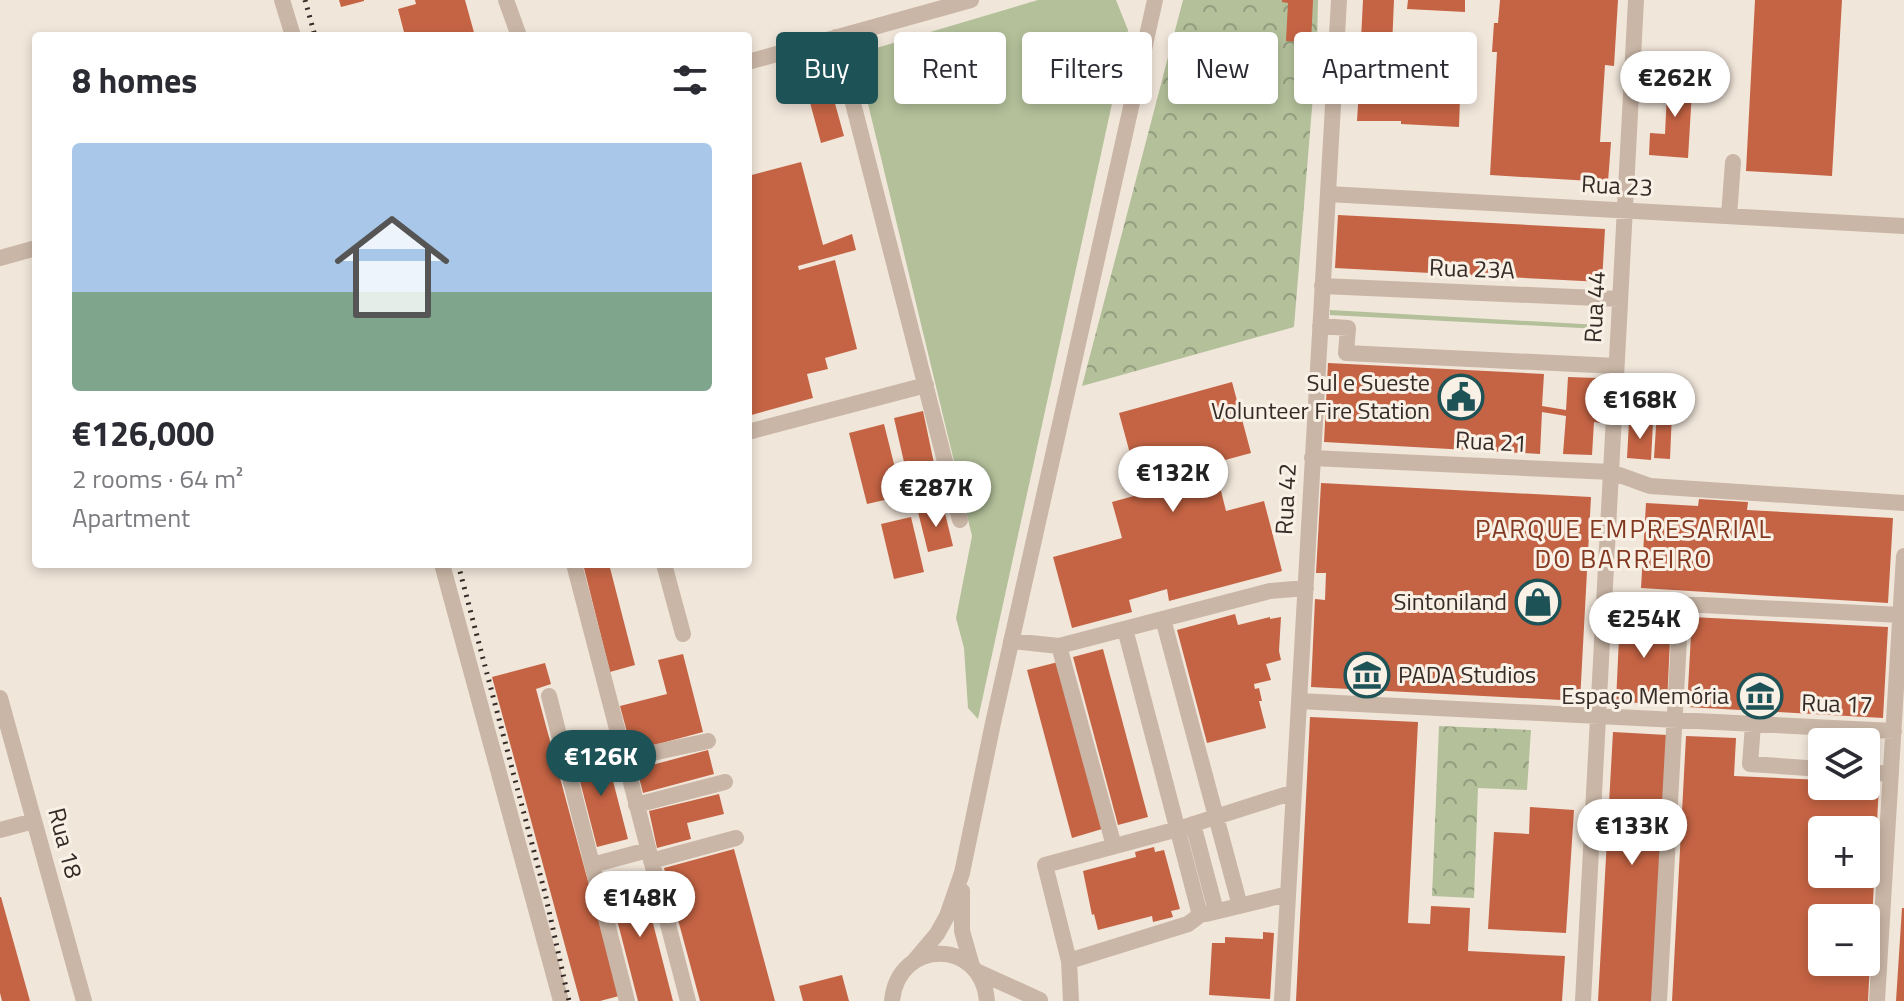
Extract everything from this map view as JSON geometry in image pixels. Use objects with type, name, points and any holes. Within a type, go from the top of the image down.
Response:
[{"type":"street","points":[[282,0],[292,32]]},
{"type":"street","points":[[506,0],[518,32]]},
{"type":"street","points":[[850,32],[918,7],[971,0]]},
{"type":"street","points":[[877,1001],[893,993],[903,971],[937,934],[947,916],[962,873],[1155,0]]},
{"type":"street","name":"Rua 42","points":[[1282,1001],[1339,0]]},
{"type":"street","name":"Rua 44","points":[[1583,1001],[1636,0]]},
{"type":"street","points":[[752,61],[776,54]]},
{"type":"street","points":[[853,104],[960,520]]},
{"type":"street","points":[[1729,216],[1733,162]]},
{"type":"street","name":"Rua 23","points":[[1328,194],[1904,226]]},
{"type":"street","points":[[0,258],[32,249]]},
{"type":"street","name":"Rua 23A","points":[[1322,286],[1620,299]]},
{"type":"street","points":[[1320,326],[1348,328],[1346,353],[1616,366]]},
{"type":"street","points":[[752,431],[926,385]]},
{"type":"street","name":"Rua 21","points":[[1312,458],[1611,472],[1650,486],[1904,503]]},
{"type":"street","points":[[1877,1001],[1904,556]]},
{"type":"street","points":[[443,568],[561,1001]]},
{"type":"street","points":[[575,568],[688,1001]]},
{"type":"street","points":[[665,568],[683,634]]},
{"type":"street","points":[[1011,641],[1059,646],[1270,591],[1306,588]]},
{"type":"street","points":[[1604,600],[1901,615]]},
{"type":"street","points":[[1659,1001],[1681,603]]},
{"type":"street","points":[[1163,619],[1240,906]]},
{"type":"street","points":[[1125,629],[1208,913]]},
{"type":"street","points":[[1059,646],[1114,846]]},
{"type":"street","points":[[549,696],[627,1001]]},
{"type":"street","name":"Rua 18","points":[[0,698],[84,1001]]},
{"type":"street","name":"Rua 17","points":[[1299,701],[1821,728]]},
{"type":"street","points":[[1753,725],[1750,764],[1808,768]]},
{"type":"street","name":"Rua 17","points":[[1880,730],[1894,731]]},
{"type":"street","points":[[624,759],[708,741]]},
{"type":"street","points":[[1880,773],[1891,774]]},
{"type":"street","points":[[636,805],[725,782]]},
{"type":"street","points":[[1071,1001],[1069,961],[1045,865],[1294,792]]},
{"type":"street","points":[[0,830],[34,821]]},
{"type":"street","points":[[592,865],[736,838]]},
{"type":"street","points":[[962,873],[962,931],[974,968],[986,990],[987,1001]]},
{"type":"street","points":[[1069,961],[1188,924],[1208,913],[1288,894]]},
{"type":"street","points":[[915,960],[931,954],[947,954],[961,958],[974,968],[1039,1000],[1060,1001]]},
{"type":"green space","points":[[1038,0],[1116,0],[1128,30],[1022,32],[1022,104],[1112,104],[978,719],[968,708],[964,648],[956,618],[972,536],[868,104],[878,104],[878,47],[894,43],[894,104],[1006,104],[1006,32],[930,32]]},
{"type":"green space","points":[[1183,0],[1318,0],[1317,32],[1294,32],[1294,104],[1312,104],[1294,327],[1082,386],[1168,57],[1168,104],[1278,104],[1278,32],[1175,32]]},
{"type":"green space","points":[[1330,310],[1600,325],[1599,329],[1330,315]]},
{"type":"green space","points":[[1439,726],[1531,730],[1527,790],[1478,788],[1474,898],[1432,896]]},
{"type":"building","points":[[339,0],[364,0],[364,1],[341,7]]},
{"type":"building","points":[[415,0],[465,0],[474,32],[404,32],[398,9],[416,4]]},
{"type":"building","points":[[1313,0],[1312,32],[1294,32],[1294,42],[1286,41],[1288,3],[1282,2]]},
{"type":"building","points":[[1363,0],[1394,0],[1393,32],[1361,32]]},
{"type":"building","points":[[1408,0],[1465,0],[1465,12],[1407,9]]},
{"type":"building","points":[[1500,0],[1618,0],[1614,66],[1605,65],[1600,142],[1611,142],[1608,182],[1490,175],[1497,52],[1492,52],[1494,23],[1498,23]]},
{"type":"building","points":[[1755,0],[1842,0],[1832,176],[1746,171]]},
{"type":"building","points":[[1668,72],[1693,74],[1688,158],[1649,155],[1650,133],[1665,134]]},
{"type":"building","points":[[810,104],[835,104],[844,136],[821,143]]},
{"type":"building","points":[[1358,104],[1460,104],[1459,127],[1401,124],[1401,121],[1357,121]]},
{"type":"building","points":[[801,162],[823,245],[852,234],[856,250],[798,266],[799,270],[835,260],[857,349],[825,358],[828,369],[807,374],[813,398],[752,415],[752,175]]},
{"type":"building","points":[[1338,215],[1605,229],[1602,282],[1335,268]]},
{"type":"building","points":[[1328,363],[1544,374],[1542,406],[1566,410],[1568,377],[1597,378],[1595,416],[1602,416],[1602,423],[1594,422],[1592,455],[1563,454],[1566,416],[1542,412],[1540,454],[1324,442]]},
{"type":"building","points":[[1232,382],[1251,453],[1214,463],[1226,511],[1264,501],[1282,571],[1169,601],[1167,589],[1129,600],[1132,612],[1072,628],[1053,557],[1122,538],[1112,502],[1141,494],[1119,413]]},
{"type":"building","points":[[923,411],[939,487],[911,493],[894,418]]},
{"type":"building","points":[[1657,411],[1672,412],[1670,459],[1654,458]]},
{"type":"building","points":[[1629,422],[1653,423],[1651,460],[1627,458]]},
{"type":"building","points":[[884,424],[902,496],[867,504],[849,433]]},
{"type":"building","points":[[1321,483],[1591,497],[1580,701],[1311,687],[1315,599],[1325,600],[1326,573],[1316,573]]},
{"type":"building","points":[[1699,499],[1748,502],[1747,510],[1893,518],[1888,603],[1641,588],[1646,503],[1698,506]]},
{"type":"building","points":[[943,505],[953,546],[928,552],[918,512]]},
{"type":"building","points":[[911,517],[924,572],[894,579],[881,524]]},
{"type":"building","points":[[584,568],[610,568],[635,665],[610,672]]},
{"type":"building","points":[[1235,614],[1238,625],[1281,617],[1281,660],[1266,664],[1271,680],[1254,684],[1255,689],[1259,688],[1266,728],[1207,743],[1177,630]]},
{"type":"building","points":[[1620,616],[1671,618],[1667,704],[1616,702]]},
{"type":"building","points":[[1692,617],[1888,627],[1883,718],[1687,707]]},
{"type":"building","points":[[1103,649],[1148,817],[1118,825],[1073,657]]},
{"type":"building","points":[[683,654],[703,732],[632,751],[620,706],[667,694],[658,660]]},
{"type":"building","points":[[1058,662],[1102,829],[1072,838],[1027,670]]},
{"type":"building","points":[[545,663],[551,684],[536,689],[619,996],[600,1001],[580,1001],[492,677]]},
{"type":"building","points":[[1310,717],[1418,722],[1408,923],[1430,924],[1431,906],[1470,908],[1468,951],[1565,956],[1562,1001],[1296,1001]]},
{"type":"building","points":[[1613,732],[1667,735],[1652,1001],[1598,1001]]},
{"type":"building","points":[[1686,736],[1736,738],[1734,776],[1808,779],[1808,800],[1878,800],[1877,816],[1808,816],[1808,888],[1874,888],[1873,904],[1808,904],[1808,976],[1869,976],[1868,1001],[1672,1001]]},
{"type":"building","points":[[605,750],[628,839],[597,847],[574,758]]},
{"type":"building","points":[[708,750],[714,774],[643,793],[637,769]]},
{"type":"building","points":[[719,794],[724,814],[687,823],[691,839],[657,848],[649,811]]},
{"type":"building","points":[[1530,807],[1574,810],[1566,933],[1488,929],[1494,832],[1529,834]]},
{"type":"building","points":[[1154,847],[1155,852],[1164,850],[1180,909],[1171,911],[1173,917],[1153,922],[1152,916],[1098,930],[1083,871],[1136,857],[1135,852]]},
{"type":"building","points":[[734,849],[775,1001],[700,1001],[664,868]]},
{"type":"building","points":[[640,873],[673,1001],[638,1001],[607,881]]},
{"type":"building","points":[[1,897],[30,1001],[2,1001]]},
{"type":"building","points":[[1902,908],[1904,1001],[1896,1001]]},
{"type":"building","points":[[1263,932],[1274,933],[1270,999],[1209,995],[1212,943],[1225,943],[1225,937],[1263,939]]},
{"type":"building","points":[[842,975],[849,1001],[803,1001],[799,986]]},
{"type":"railway","points":[[305,0],[314,32]]},
{"type":"railway","points":[[459,568],[545,893],[569,1001]]},
{"type":"place","name":"Sul e Sueste Volunteer Fire Station","points":[[1461,397]]},
{"type":"place","name":"Sintoniland","points":[[1538,602]]},
{"type":"place","name":"PADA Studios","points":[[1367,675]]},
{"type":"place","name":"Espaço Memória","points":[[1760,696]]},
{"type":"district","name":"PARQUE EMPRESARIAL DO BARREIRO","points":[[1624,544]]}]
